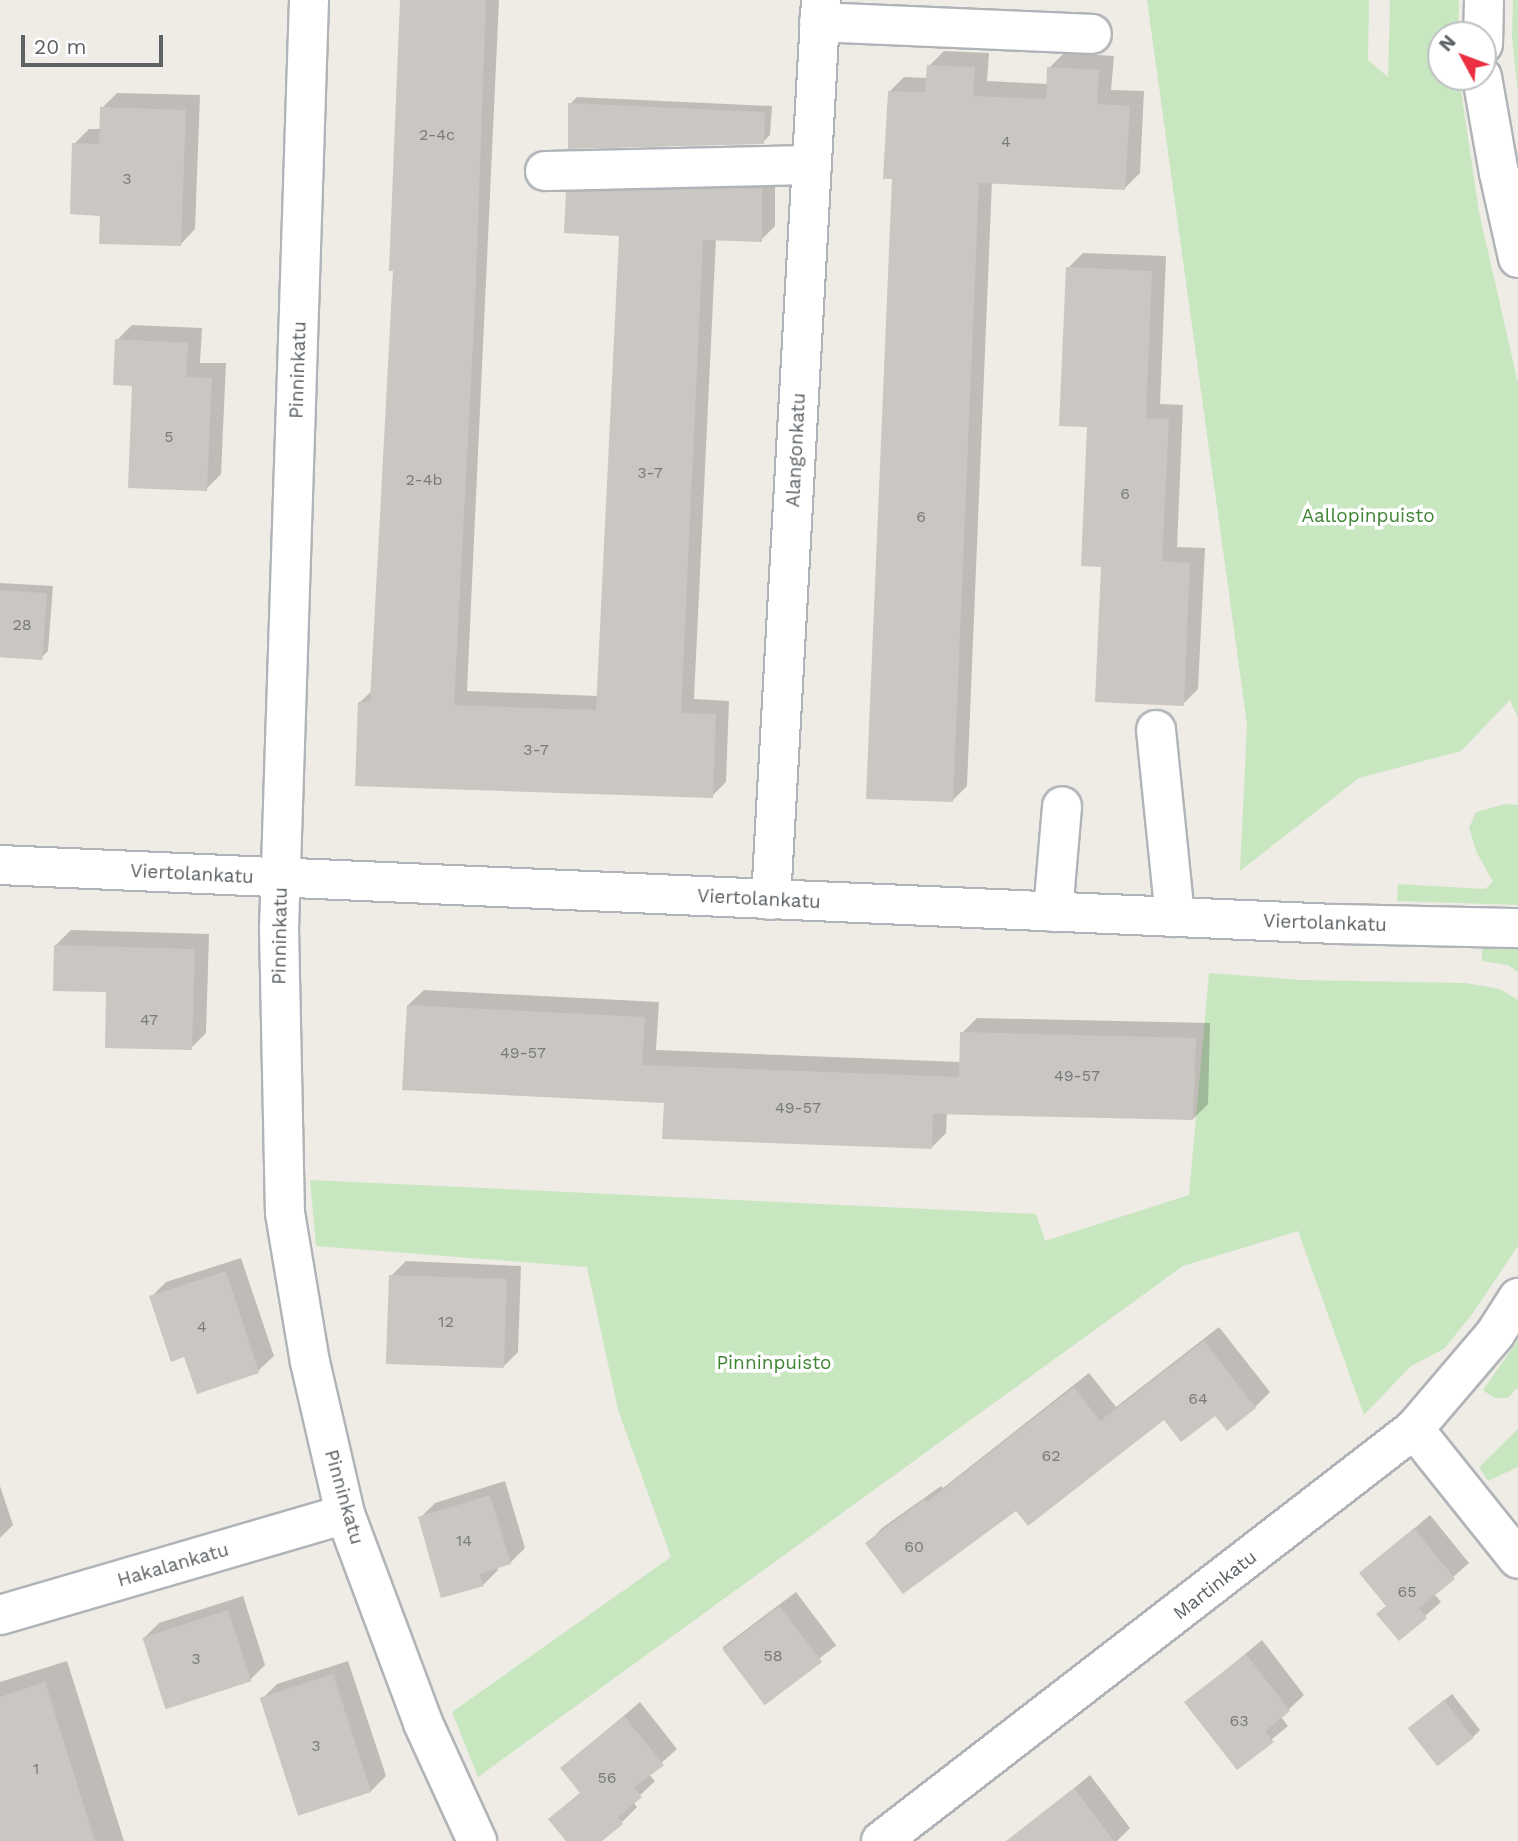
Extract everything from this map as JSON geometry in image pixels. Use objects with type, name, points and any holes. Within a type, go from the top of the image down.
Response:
[{"type":"street","name":"Pinninkatu","points":[[309,0],[279,945],[285,1213],[310,1362],[345,1514],[424,1723],[477,1841]]},
{"type":"street","points":[[1484,0],[1484,21]]},
{"type":"street","points":[[820,11],[1092,34]]},
{"type":"street","name":"Alangonkatu","points":[[771,900],[820,11]]},
{"type":"street","points":[[1486,91],[1508,174],[1518,258]]},
{"type":"street","points":[[545,171],[812,165]]},
{"type":"street","points":[[1156,730],[1175,917]]},
{"type":"street","points":[[1053,912],[1062,806]]},
{"type":"street","name":"Viertolankatu","points":[[0,865],[1053,912],[1518,928]]},
{"type":"street","name":"Martinkatu","points":[[881,1841],[1414,1429],[1495,1334],[1518,1298]]},
{"type":"street","points":[[1414,1429],[1518,1559]]},
{"type":"street","name":"Hakalankatu","points":[[0,1615],[345,1514]]},
{"type":"green space","name":"Aallopinpuisto","points":[[1147,0],[1369,0],[1368,60],[1388,77],[1390,0],[1459,0],[1458,21],[1427,21],[1427,91],[1461,91],[1479,212],[1518,383],[1518,718],[1510,700],[1461,751],[1359,778],[1240,871],[1247,724]]},
{"type":"green space","points":[[1513,0],[1518,0],[1518,96],[1512,37]]},
{"type":"green space","points":[[1505,804],[1518,805],[1518,905],[1397,901],[1398,884],[1485,889],[1493,882],[1477,853],[1469,828],[1476,812]]},
{"type":"green space","points":[[1482,948],[1518,949],[1518,972],[1508,965],[1482,961]]},
{"type":"green space","name":"Pinninpuisto","points":[[1209,973],[1302,980],[1465,983],[1500,989],[1518,1000],[1518,1246],[1473,1313],[1444,1349],[1411,1366],[1364,1415],[1298,1231],[1183,1266],[478,1777],[452,1712],[671,1557],[618,1410],[587,1267],[316,1246],[310,1180],[1036,1214],[1045,1241],[1189,1195]]},
{"type":"green space","points":[[1518,1340],[1518,1387],[1508,1398],[1494,1398],[1483,1390]]},
{"type":"green space","points":[[1518,1429],[1518,1467],[1488,1481],[1479,1467]]},
{"type":"building","points":[[400,0],[486,0],[475,305],[454,705],[596,710],[619,236],[564,233],[566,192],[762,188],[762,242],[703,240],[681,713],[716,714],[713,798],[355,786],[358,702],[370,702],[393,271],[389,271]]},
{"type":"building","points":[[927,65],[975,67],[973,96],[1046,99],[1047,67],[1099,70],[1097,104],[1130,106],[1125,190],[979,183],[953,802],[866,799],[892,179],[883,179],[888,91],[925,92]]},
{"type":"building","points":[[568,103],[765,112],[764,144],[568,149]]},
{"type":"building","points":[[100,107],[186,110],[181,246],[99,244],[100,216],[70,214],[72,143],[99,144]]},
{"type":"building","points":[[1066,267],[1152,271],[1146,418],[1169,419],[1162,561],[1190,563],[1184,706],[1095,702],[1101,567],[1081,566],[1087,427],[1059,426]]},
{"type":"building","points":[[115,339],[188,343],[186,377],[212,378],[207,491],[128,488],[132,386],[113,385]]},
{"type":"building","points":[[0,590],[47,593],[42,660],[0,657]]},
{"type":"building","points":[[54,945],[195,949],[192,1050],[105,1048],[106,992],[53,991]]},
{"type":"building","points":[[407,1005],[645,1017],[642,1065],[959,1077],[960,1032],[1196,1038],[1193,1120],[933,1114],[932,1149],[662,1139],[664,1103],[402,1090]]},
{"type":"building","points":[[226,1271],[259,1373],[197,1394],[184,1357],[171,1362],[149,1296]]},
{"type":"building","points":[[389,1275],[507,1279],[504,1368],[386,1364]]},
{"type":"building","points":[[1204,1341],[1256,1408],[1227,1431],[1215,1416],[1181,1442],[1164,1420],[1028,1526],[1016,1511],[903,1594],[865,1543],[925,1499],[927,1502],[1074,1387],[1100,1421]]},
{"type":"building","points":[[490,1495],[511,1564],[480,1574],[484,1586],[441,1598],[418,1517]]},
{"type":"building","points":[[1414,1528],[1455,1579],[1419,1608],[1427,1618],[1399,1641],[1376,1614],[1386,1606],[1359,1573]]},
{"type":"building","points":[[780,1606],[822,1662],[765,1705],[722,1649]]},
{"type":"building","points":[[228,1610],[251,1681],[166,1709],[142,1638]]},
{"type":"building","points":[[1246,1654],[1290,1711],[1265,1731],[1274,1742],[1237,1770],[1184,1702]]},
{"type":"building","points":[[333,1674],[371,1792],[298,1816],[260,1698]]},
{"type":"building","points":[[45,1682],[95,1841],[0,1841],[0,1697]]},
{"type":"building","points":[[1444,1700],[1474,1738],[1437,1766],[1408,1728]]},
{"type":"building","points":[[624,1716],[664,1765],[634,1788],[642,1797],[618,1817],[623,1824],[602,1841],[566,1841],[548,1819],[580,1793],[560,1768]]},
{"type":"building","points":[[1074,1788],[1114,1841],[1006,1841]]}]
